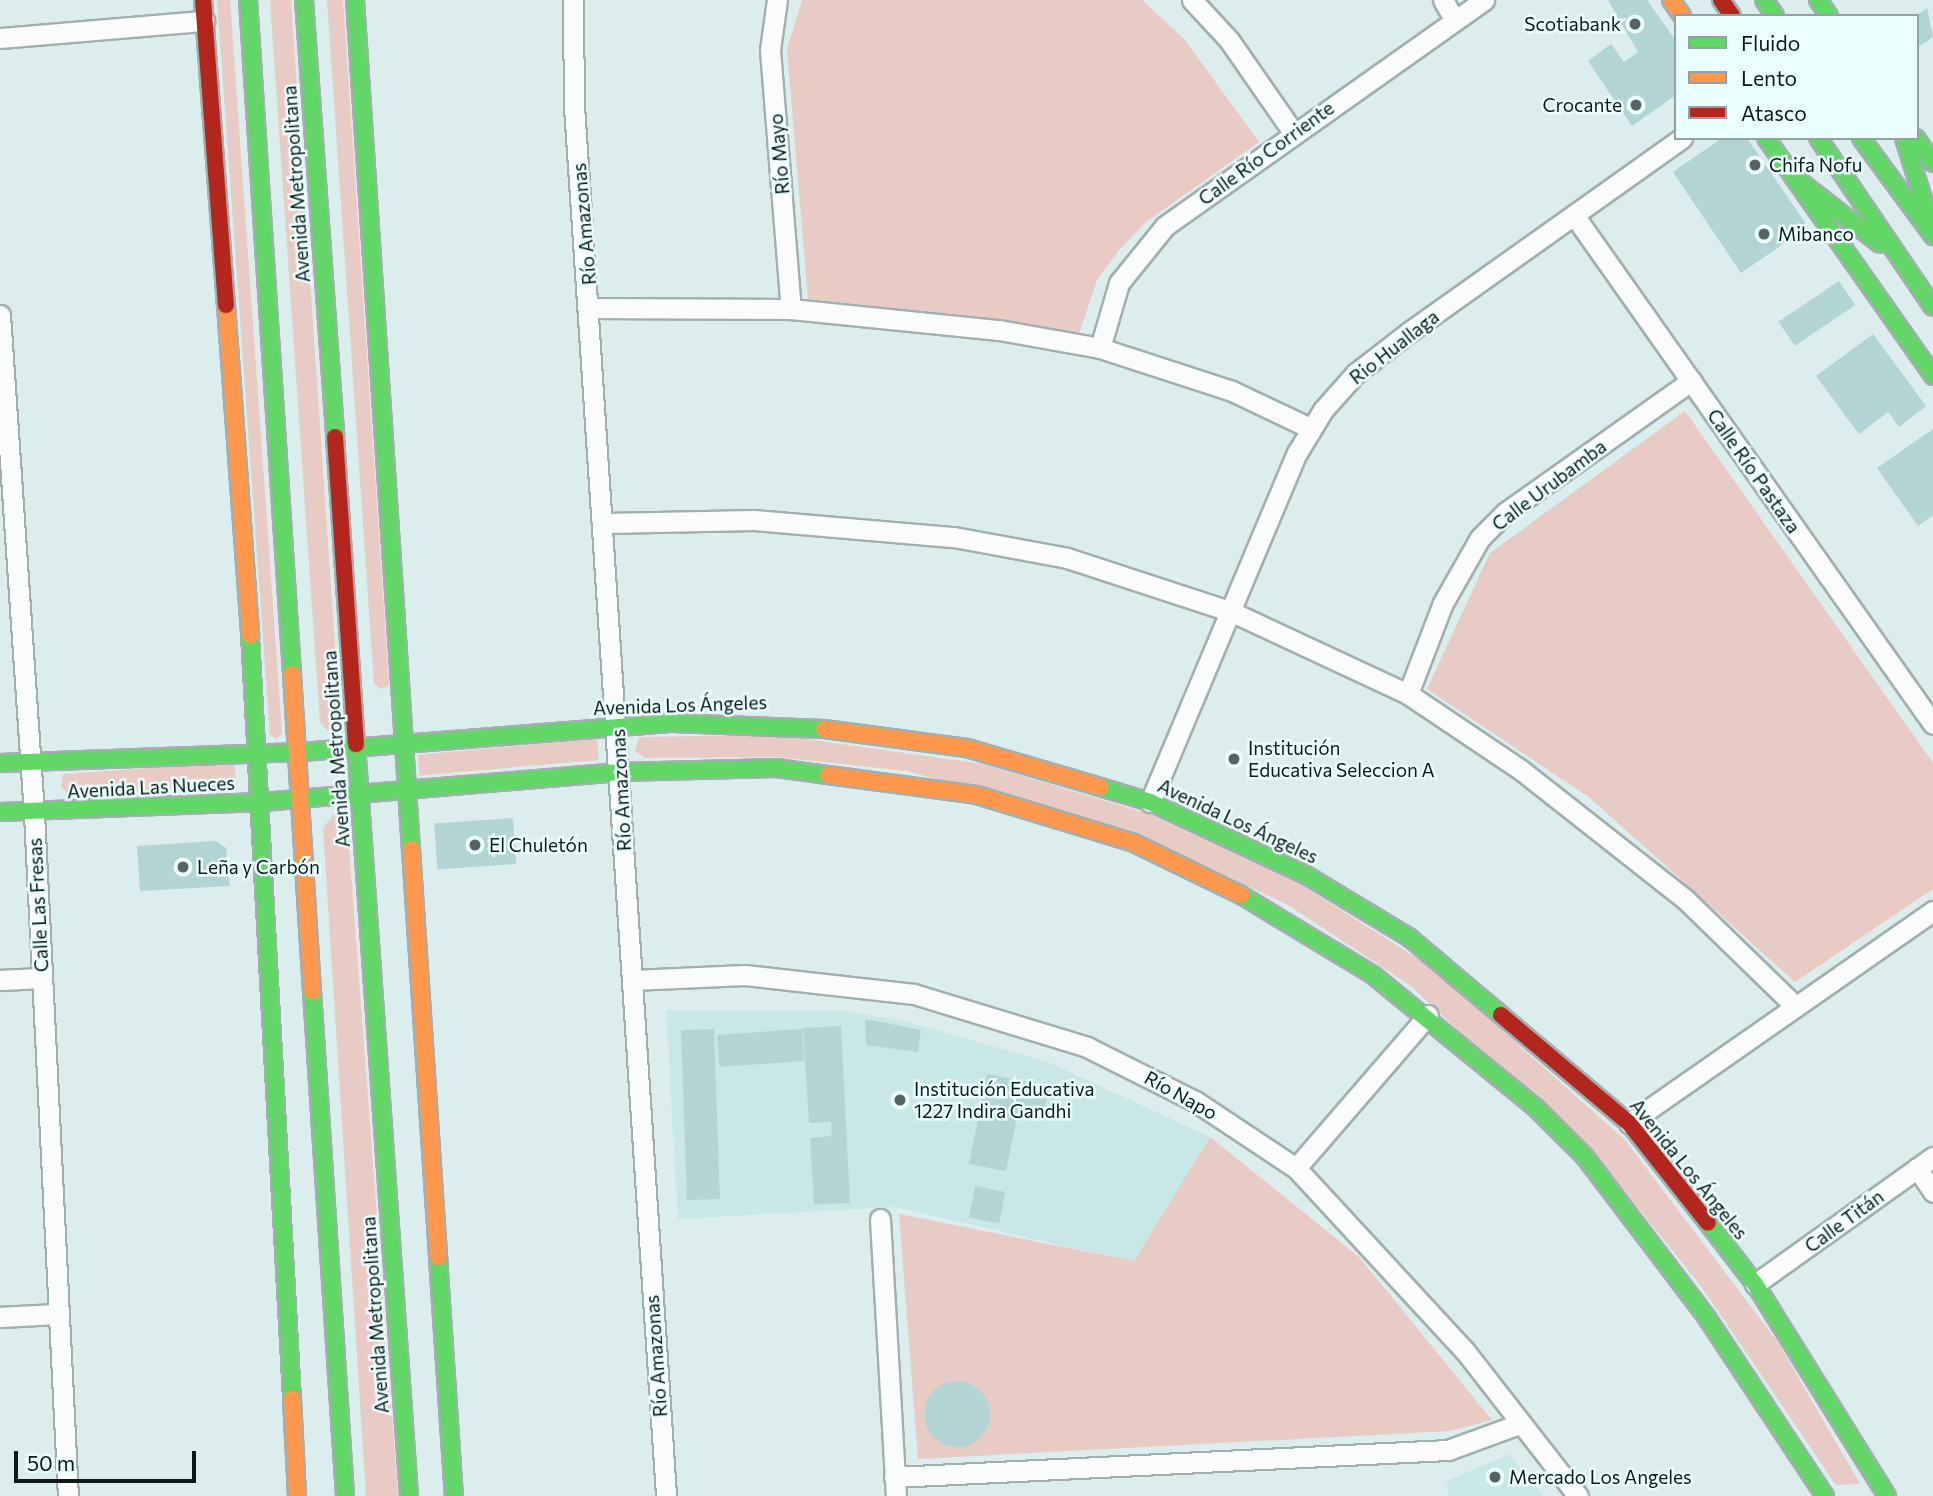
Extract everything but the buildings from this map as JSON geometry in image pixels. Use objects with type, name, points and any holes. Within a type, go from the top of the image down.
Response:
[{"type":"street","points":[[203,0],[259,754],[297,1496]]},
{"type":"street","name":"Avenida Metropolitana","points":[[248,0],[304,798],[345,1496]]},
{"type":"street","name":"Avenida Metropolitana","points":[[304,0],[409,1496]]},
{"type":"street","points":[[355,0],[405,789],[454,1496]]},
{"type":"street","name":"Río Amazonas","points":[[573,0],[574,106],[591,308],[666,1496]]},
{"type":"street","name":"Río Mayo","points":[[777,0],[770,50],[792,309]]},
{"type":"street","points":[[1192,0],[1229,40],[1293,132]]},
{"type":"street","points":[[1443,0],[1454,19]]},
{"type":"street","name":"Calle Río Corriente","points":[[1100,348],[1119,283],[1140,251],[1293,132],[1484,0]]},
{"type":"street","points":[[0,37],[204,21]]},
{"type":"street","name":"Rio Huallaga","points":[[1150,802],[1310,428],[1356,373],[1576,218],[1679,140]]},
{"type":"street","points":[[1767,140],[1933,376]]},
{"type":"street","points":[[1819,140],[1933,307]]},
{"type":"street","points":[[1862,140],[1933,236]]},
{"type":"street","points":[[1905,140],[1933,229]]},
{"type":"street","points":[[1917,140],[1933,163]]},
{"type":"street","points":[[1793,176],[1903,262]]},
{"type":"street","name":"Calle Río Pastaza","points":[[1576,218],[1933,724]]},
{"type":"street","points":[[591,308],[792,309],[1100,348],[1232,391],[1310,428]]},
{"type":"street","name":"Calle Las Fresas","points":[[0,315],[1,368],[34,814],[56,1314],[68,1496]]},
{"type":"street","name":"Calle Urubamba","points":[[1408,694],[1443,603],[1480,538],[1506,512],[1691,381]]},
{"type":"street","points":[[605,523],[754,520],[954,537],[1067,558],[1232,612],[1408,694],[1521,770],[1686,900],[1796,1006]]},
{"type":"street","name":"Avenida Los Ángeles","points":[[301,752],[617,726],[785,724],[904,737],[1029,763],[1150,802],[1286,864],[1410,938],[1629,1123],[1755,1284],[1880,1494]]},
{"type":"street","name":"Avenida Las Nueces","points":[[0,763],[301,752]]},
{"type":"street","points":[[304,798],[620,772],[838,773],[1045,813],[1135,843],[1221,884],[1316,937],[1428,1015],[1585,1157],[1707,1318],[1825,1496]]},
{"type":"street","name":"Avenida Las Nueces","points":[[0,812],[34,814],[304,798]]},
{"type":"street","points":[[1629,1123],[1933,911]]},
{"type":"street","points":[[0,980],[42,978]]},
{"type":"street","name":"Río Napo","points":[[632,980],[802,978],[973,1008],[1142,1072],[1296,1168],[1414,1292],[1578,1496]]},
{"type":"street","points":[[1296,1168],[1428,1015]]},
{"type":"street","name":"Calle Titán","points":[[1755,1284],[1933,1157]]},
{"type":"street","points":[[1917,1168],[1933,1192]]},
{"type":"street","points":[[880,1219],[895,1486],[1448,1450],[1519,1424]]},
{"type":"street","points":[[0,1317],[56,1314]]},
{"type":"shaded area","points":[[217,0],[230,0],[282,733],[277,739],[270,735]]},
{"type":"shaded area","points":[[270,0],[291,0],[340,720],[328,731],[320,723]]},
{"type":"shaded area","points":[[327,0],[343,0],[389,685],[381,689],[374,684]]},
{"type":"shaded area","points":[[802,0],[1142,0],[1185,40],[1259,142],[1146,222],[1119,250],[1097,280],[1078,336],[808,299],[787,49]]},
{"type":"shaded area","points":[[1685,411],[1933,763],[1933,889],[1795,982],[1590,798],[1427,689],[1490,553]]},
{"type":"shaded area","points":[[777,735],[983,764],[1149,814],[1300,884],[1431,967],[1625,1140],[1779,1344],[1860,1484],[1836,1485],[1701,1286],[1614,1178],[1411,986],[1288,905],[1145,837],[907,771],[776,757],[645,758],[635,751],[639,737]]},
{"type":"shaded area","points":[[597,739],[599,760],[420,776],[418,755]]},
{"type":"shaded area","points":[[234,762],[237,786],[69,795],[61,787],[63,774]]},
{"type":"shaded area","points":[[334,814],[347,820],[398,1496],[366,1496],[323,828]]},
{"type":"shaded area","name":"Institución Educativa 1227 Indira Gandhi","points":[[666,1010],[838,1010],[909,1022],[1050,1063],[1210,1137],[1134,1262],[895,1207],[678,1219]]},
{"type":"shaded area","points":[[1210,1137],[1359,1257],[1492,1420],[1450,1431],[918,1459],[899,1214],[1134,1261]]},
{"type":"shaded area","name":"Mercado Los Angeles","points":[[1509,1454],[1544,1496],[1449,1496],[1447,1481]]},
{"type":"traffic: fast","points":[[248,0],[292,674]]},
{"type":"traffic: fast","points":[[304,0],[335,437]]},
{"type":"traffic: fast","points":[[355,0],[411,849]]},
{"type":"traffic: fast","points":[[1764,0],[1774,14]]},
{"type":"traffic: fast","points":[[1818,0],[1828,14]]},
{"type":"traffic: fast","points":[[1767,140],[1933,376]]},
{"type":"traffic: fast","points":[[1819,140],[1933,307]]},
{"type":"traffic: fast","points":[[1862,140],[1933,236]]},
{"type":"traffic: fast","points":[[1905,140],[1930,221]]},
{"type":"traffic: fast","points":[[1917,140],[1933,163]]},
{"type":"traffic: fast","points":[[1793,176],[1880,244]]},
{"type":"traffic: fast","points":[[250,635],[292,1398]]},
{"type":"traffic: fast","points":[[0,763],[301,752],[673,723],[824,729]]},
{"type":"traffic: fast","points":[[356,744],[409,1496]]},
{"type":"traffic: fast","points":[[0,812],[262,802],[620,772],[776,768],[828,775]]},
{"type":"traffic: fast","points":[[1100,787],[1150,802],[1306,875],[1410,938],[1501,1015]]},
{"type":"traffic: fast","points":[[1241,895],[1373,975],[1535,1107],[1585,1157],[1707,1318],[1825,1496]]},
{"type":"traffic: fast","points":[[312,991],[345,1496]]},
{"type":"traffic: fast","points":[[1708,1223],[1755,1284],[1887,1496]]},
{"type":"traffic: fast","points":[[438,1257],[454,1496]]},
{"type":"traffic: slow","points":[[1671,0],[1681,14]]},
{"type":"traffic: slow","points":[[226,305],[250,635]]},
{"type":"traffic: slow","points":[[292,674],[312,991]]},
{"type":"traffic: slow","points":[[824,729],[967,748],[1100,787]]},
{"type":"traffic: slow","points":[[828,775],[977,795],[1134,843],[1241,895]]},
{"type":"traffic: slow","points":[[411,849],[438,1257]]},
{"type":"traffic: slow","points":[[292,1398],[297,1496]]},
{"type":"traffic: jam","points":[[203,0],[226,305]]},
{"type":"traffic: jam","points":[[1721,0],[1731,14]]},
{"type":"traffic: jam","points":[[335,437],[356,744]]},
{"type":"traffic: jam","points":[[1501,1015],[1629,1123],[1708,1223]]},
{"type":"place","name":"Scotiabank","points":[[1635,24]]},
{"type":"place","name":"Crocante","points":[[1636,105]]},
{"type":"place","name":"Chifa Nofu","points":[[1755,165]]},
{"type":"place","name":"Mibanco","points":[[1764,234]]},
{"type":"place","name":"Institución Educativa Seleccion A","points":[[1234,759]]},
{"type":"place","name":"El Chuletón","points":[[475,845]]},
{"type":"place","name":"Leña y Carbón","points":[[183,867]]},
{"type":"place","name":"Institución Educativa 1227 Indira Gandhi","points":[[900,1100]]},
{"type":"place","name":"Mercado Los Angeles","points":[[1495,1477]]}]
